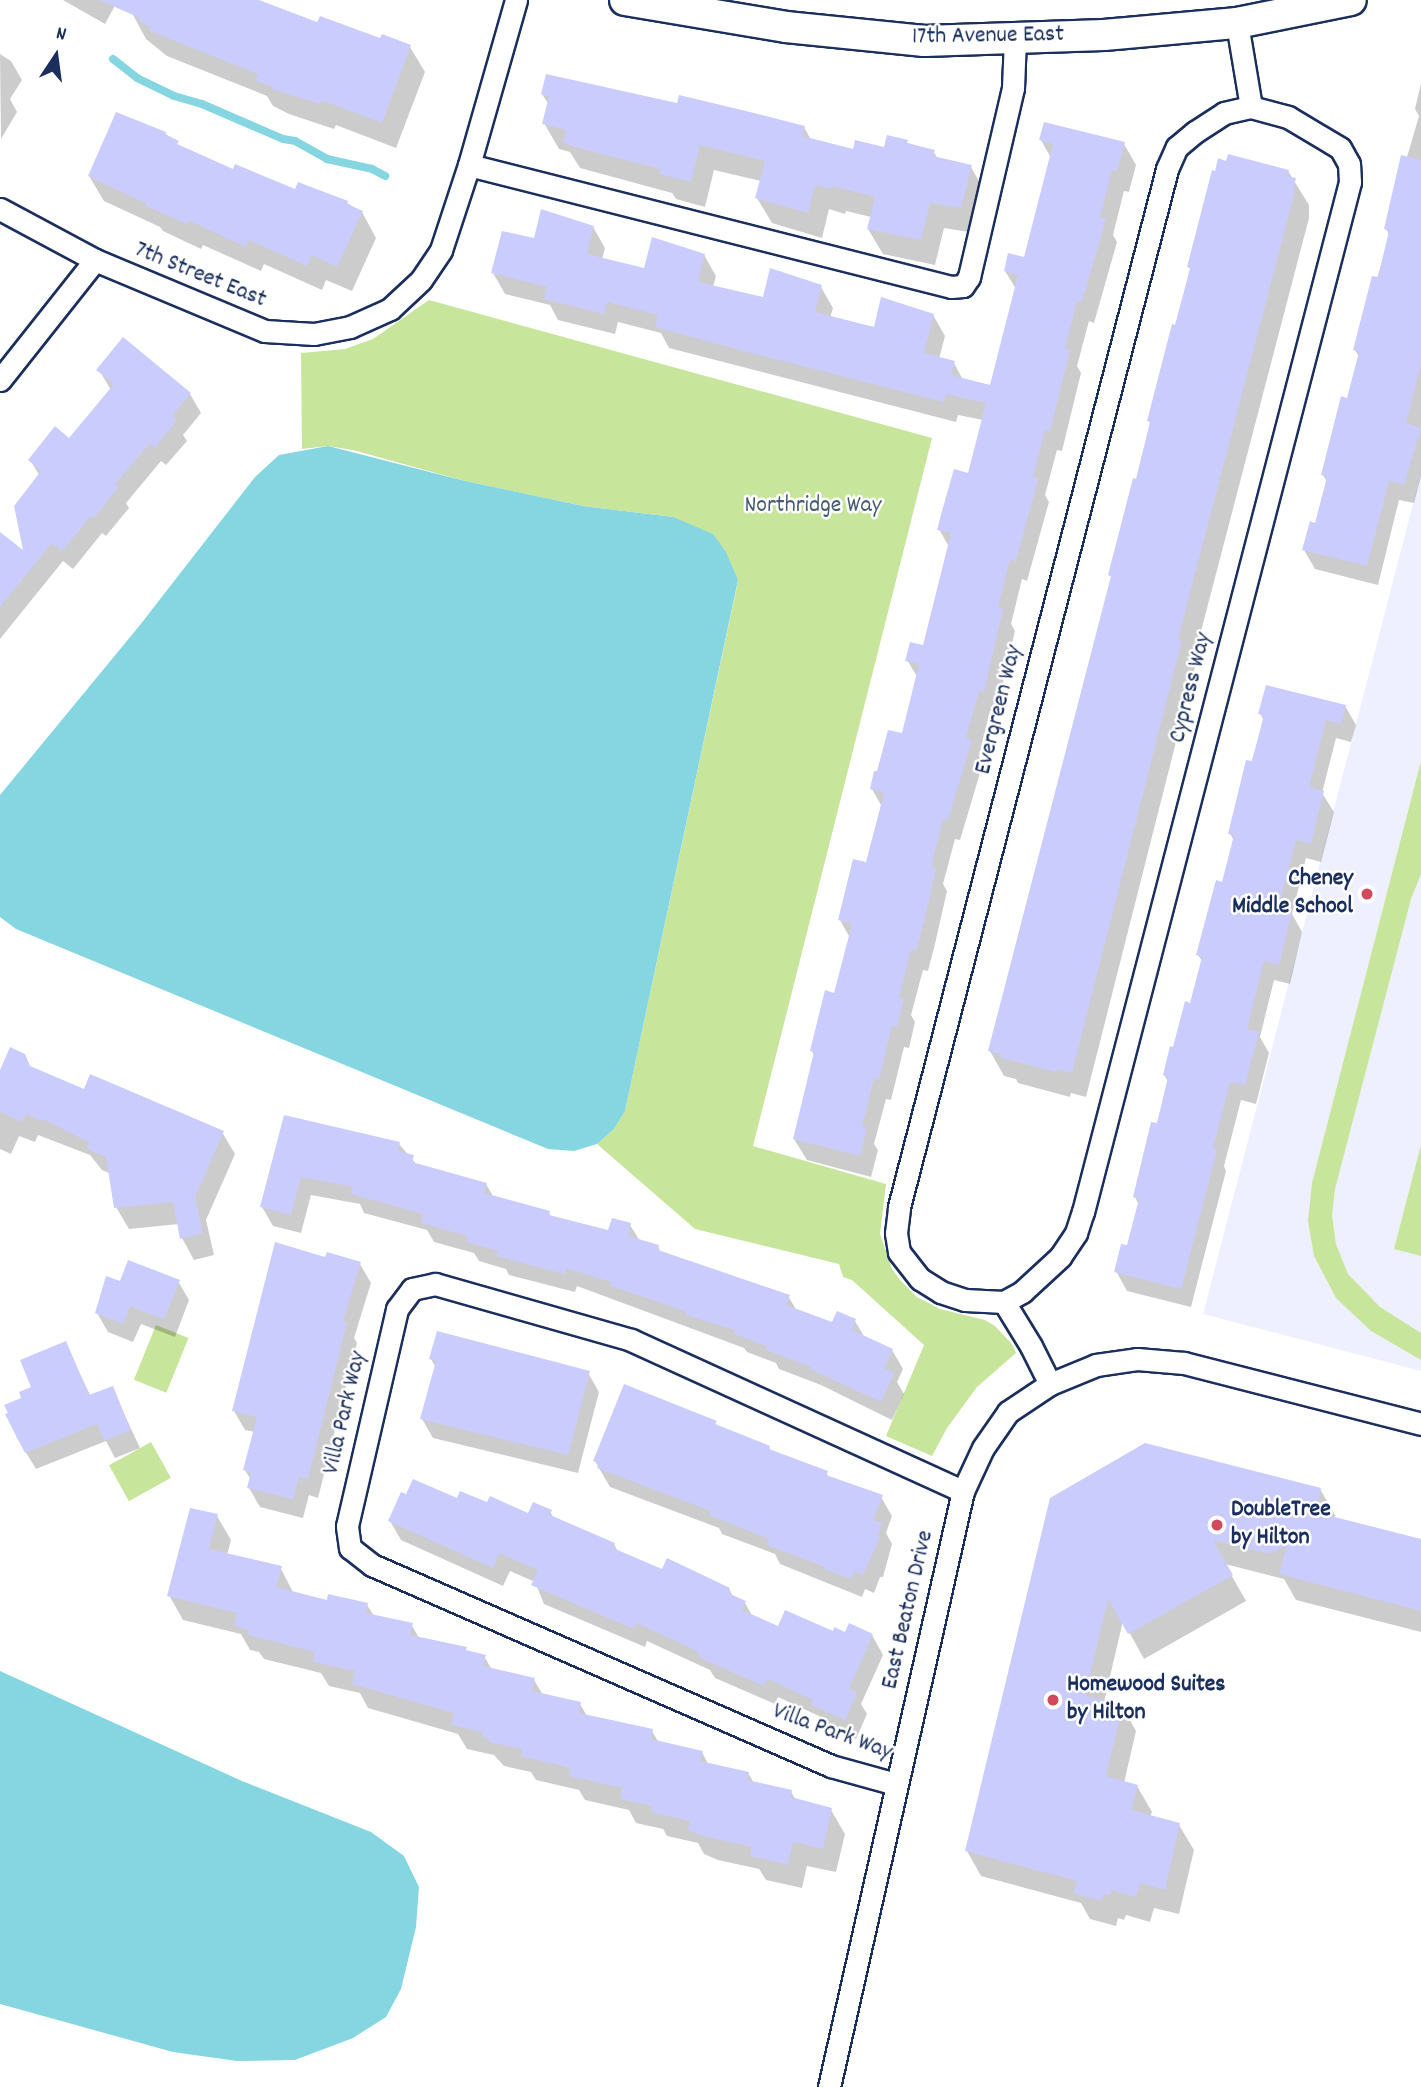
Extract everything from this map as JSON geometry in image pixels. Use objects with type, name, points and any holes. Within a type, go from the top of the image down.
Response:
[{"type":"street","name":"7th Street East","points":[[0,380],[95,260],[265,331],[314,334],[350,327],[390,309],[421,280],[440,250],[469,165],[516,0]]},
{"type":"street","name":"17th Avenue East","points":[[625,0],[675,10],[827,31],[924,41],[1015,39],[1237,23],[1351,0]]},
{"type":"street","points":[[1237,23],[1251,107]]},
{"type":"street","points":[[469,165],[951,287],[963,286],[970,277],[1013,88],[1015,39]]},
{"type":"street","name":"Cypress Way","points":[[1004,1303],[1022,1292],[1060,1257],[1076,1233],[1083,1212],[1350,182],[1349,164],[1340,148],[1288,117],[1251,107]]},
{"type":"street","name":"Evergreen Way","points":[[1004,1303],[965,1300],[941,1292],[920,1279],[899,1251],[896,1233],[899,1207],[1167,169],[1177,147],[1195,132],[1224,113],[1251,107]]},
{"type":"street","points":[[0,209],[95,260]]},
{"type":"street","name":"Villa Park Way","points":[[896,1784],[831,1766],[372,1565],[350,1548],[347,1526],[397,1309],[412,1289],[435,1284],[631,1340],[963,1491]]},
{"type":"street","points":[[1004,1303],[1031,1346],[1050,1384]]},
{"type":"street","name":"East Beaton Drive","points":[[829,2087],[963,1491],[983,1448],[1008,1412],[1050,1384],[1096,1365],[1137,1359],[1184,1363],[1421,1424]]},
{"type":"shaded area","name":"Cheney Middle School","points":[[1421,473],[1421,1371],[1203,1314]]},
{"type":"green space","name":"Northridge Way","points":[[429,300],[932,438],[753,1146],[886,1184],[880,1234],[892,1269],[900,1280],[917,1297],[940,1309],[985,1320],[995,1326],[1012,1344],[1016,1353],[977,1387],[947,1428],[932,1456],[886,1436],[924,1345],[852,1280],[843,1277],[839,1264],[695,1229],[597,1144],[614,1129],[625,1111],[738,581],[673,517],[583,506],[461,480],[353,450],[328,446],[302,449],[301,353],[345,349],[373,339]]},
{"type":"green space","points":[[1421,761],[1421,874],[1411,899],[1335,1189],[1332,1215],[1336,1244],[1348,1274],[1380,1307],[1421,1333],[1421,1360],[1371,1331],[1336,1298],[1314,1256],[1308,1221],[1312,1183]]},
{"type":"green space","points":[[1421,1145],[1421,1256],[1394,1249]]},
{"type":"green space","points":[[156,1325],[188,1338],[166,1393],[134,1380]]},
{"type":"green space","points":[[151,1442],[171,1478],[129,1501],[109,1465]]},
{"type":"water","points":[[328,446],[461,480],[583,506],[673,517],[713,534],[726,552],[738,580],[625,1111],[614,1129],[597,1144],[574,1151],[548,1149],[16,929],[0,917],[0,795],[140,625],[255,477],[279,455]]},
{"type":"water","points":[[0,1671],[242,1781],[371,1832],[404,1856],[419,1887],[416,1927],[401,1989],[386,2017],[353,2038],[295,2060],[237,2061],[173,2052],[0,2004]]},
{"type":"building","points":[[99,0],[259,0],[317,22],[320,16],[380,38],[382,34],[411,45],[382,123],[321,100],[320,104],[272,89],[273,87],[256,81],[258,74],[150,31],[151,27],[139,22],[140,18]]},
{"type":"building","points":[[546,74],[677,103],[679,95],[746,111],[805,126],[802,136],[853,149],[855,140],[884,147],[887,135],[908,140],[907,143],[935,150],[933,156],[972,165],[961,208],[930,203],[921,240],[867,229],[875,197],[832,186],[831,189],[815,185],[808,213],[755,198],[765,161],[700,145],[691,182],[659,174],[661,169],[574,147],[563,142],[566,130],[542,124],[549,96],[541,94]]},
{"type":"building","points":[[116,112],[166,132],[165,134],[179,141],[177,144],[233,169],[235,164],[295,189],[298,182],[348,201],[347,204],[363,211],[337,267],[312,255],[307,266],[249,240],[246,247],[188,220],[187,224],[146,206],[147,204],[88,176]]},
{"type":"building","points":[[1044,122],[1125,142],[1117,171],[1112,170],[1100,218],[1106,219],[1082,302],[1077,301],[1065,349],[1070,350],[1050,431],[1045,430],[1033,478],[1038,479],[1016,561],[1010,559],[998,607],[1003,609],[984,692],[979,691],[966,738],[972,740],[948,820],[943,819],[931,867],[936,868],[924,922],[916,951],[911,950],[899,998],[904,999],[897,1027],[892,1026],[879,1080],[874,1078],[862,1127],[867,1128],[860,1156],[793,1139],[814,1052],[810,1051],[825,990],[834,993],[852,924],[838,920],[853,859],[866,862],[884,793],[870,789],[874,771],[877,771],[888,730],[902,733],[919,664],[905,661],[910,642],[923,645],[951,533],[937,530],[954,469],[968,473],[986,403],[946,394],[944,402],[747,352],[655,327],[658,315],[607,302],[604,314],[544,299],[547,287],[491,273],[502,231],[534,238],[541,209],[594,226],[587,254],[644,268],[652,237],[705,254],[698,282],[763,297],[770,268],[822,285],[815,312],[874,327],[881,297],[934,314],[924,353],[955,361],[951,375],[990,385],[1018,275],[1004,271],[1008,253],[1024,257],[1053,144],[1039,140]]},
{"type":"building","points":[[1228,154],[1289,170],[1287,176],[1296,178],[1295,191],[1178,639],[1182,640],[1072,1073],[1057,1069],[1056,1072],[1001,1058],[1002,1055],[988,1051],[1111,576],[1108,575],[1133,478],[1136,479],[1150,422],[1147,421],[1172,324],[1175,325],[1187,280],[1190,268],[1187,267],[1212,170],[1215,171],[1218,158],[1226,161]]},
{"type":"building","points":[[1401,155],[1421,160],[1421,364],[1406,423],[1421,428],[1404,485],[1389,481],[1367,566],[1302,550],[1310,521],[1315,523],[1327,477],[1321,475],[1341,396],[1347,398],[1359,352],[1353,350],[1372,276],[1378,277],[1389,231],[1384,229]]},
{"type":"building","points":[[123,337],[191,393],[172,416],[177,420],[155,448],[150,443],[115,484],[119,487],[94,518],[91,516],[62,551],[52,543],[0,607],[0,532],[23,550],[14,506],[41,471],[28,460],[55,426],[69,438],[114,384],[96,370]]},
{"type":"building","points":[[1266,685],[1346,705],[1341,724],[1326,720],[1309,787],[1324,791],[1311,844],[1296,840],[1278,908],[1292,911],[1279,965],[1264,961],[1247,1029],[1259,1032],[1245,1085],[1230,1082],[1213,1149],[1217,1150],[1181,1289],[1114,1272],[1121,1244],[1127,1245],[1139,1199],[1133,1197],[1151,1122],[1157,1123],[1168,1077],[1163,1075],[1170,1046],[1173,1047],[1185,1001],[1190,1003],[1202,957],[1196,955],[1216,880],[1222,882],[1234,835],[1228,834],[1246,760],[1252,761],[1264,715],[1258,714]]},
{"type":"building","points":[[10,1047],[25,1054],[30,1066],[84,1089],[90,1074],[224,1131],[195,1197],[203,1233],[180,1239],[173,1202],[114,1208],[106,1157],[87,1149],[90,1143],[43,1119],[42,1121],[26,1114],[22,1122],[0,1112],[0,1070]]},
{"type":"building","points":[[284,1115],[400,1142],[398,1151],[414,1155],[412,1162],[487,1183],[484,1193],[550,1211],[549,1215],[608,1230],[612,1218],[631,1223],[628,1236],[659,1245],[658,1250],[790,1295],[786,1305],[832,1322],[837,1311],[856,1319],[852,1330],[893,1349],[884,1368],[894,1373],[881,1402],[810,1369],[811,1367],[766,1350],[767,1346],[734,1334],[735,1330],[685,1315],[686,1312],[610,1286],[611,1282],[566,1268],[565,1274],[496,1256],[498,1251],[466,1242],[467,1236],[421,1223],[423,1214],[351,1194],[353,1187],[301,1177],[291,1215],[260,1207]]},
{"type":"building","points":[[275,1242],[325,1257],[327,1252],[361,1262],[343,1321],[347,1322],[308,1479],[299,1477],[293,1499],[247,1488],[251,1472],[243,1470],[257,1417],[232,1411]]},
{"type":"building","points":[[128,1260],[180,1280],[164,1319],[130,1306],[123,1324],[95,1313],[106,1276],[120,1281]]},
{"type":"building","points":[[437,1331],[590,1371],[568,1455],[420,1419],[436,1361],[429,1359]]},
{"type":"building","points":[[66,1341],[89,1395],[113,1386],[131,1430],[104,1441],[97,1424],[25,1453],[5,1414],[8,1413],[4,1405],[21,1398],[19,1392],[31,1387],[20,1360]]},
{"type":"building","points":[[624,1384],[717,1421],[715,1424],[770,1446],[769,1449],[828,1471],[826,1475],[883,1495],[873,1520],[882,1523],[878,1536],[880,1537],[863,1575],[854,1571],[851,1579],[824,1569],[825,1567],[767,1545],[769,1539],[709,1515],[711,1511],[597,1468],[599,1463],[593,1461]]},
{"type":"building","points":[[1145,1443],[1321,1488],[1315,1512],[1421,1539],[1421,1611],[1279,1574],[1287,1545],[1270,1554],[1213,1540],[1233,1575],[1128,1634],[1108,1599],[1085,1696],[1123,1704],[1106,1776],[1138,1785],[1131,1810],[1180,1823],[1165,1890],[1140,1883],[1136,1897],[1112,1890],[1110,1895],[1104,1894],[1102,1901],[1073,1893],[1077,1881],[965,1851],[1050,1498]]},
{"type":"building","points":[[413,1479],[457,1498],[460,1491],[487,1502],[490,1496],[528,1513],[533,1502],[552,1510],[550,1515],[615,1543],[613,1548],[662,1569],[667,1558],[730,1588],[728,1593],[746,1601],[742,1610],[778,1626],[785,1610],[833,1631],[834,1627],[845,1632],[849,1623],[873,1634],[849,1689],[857,1693],[845,1720],[811,1705],[813,1700],[768,1679],[764,1686],[702,1659],[697,1651],[637,1623],[634,1629],[531,1585],[538,1570],[499,1553],[493,1568],[388,1521],[401,1492],[406,1494]]},
{"type":"building","points":[[190,1508],[218,1514],[209,1549],[282,1566],[276,1587],[327,1600],[328,1594],[368,1603],[366,1613],[413,1623],[410,1635],[467,1647],[466,1650],[486,1655],[483,1666],[535,1678],[532,1691],[581,1702],[579,1713],[653,1729],[651,1739],[703,1751],[700,1761],[749,1772],[747,1780],[792,1790],[791,1797],[832,1808],[823,1849],[793,1842],[788,1865],[750,1856],[752,1847],[703,1836],[688,1830],[690,1821],[651,1812],[652,1806],[620,1799],[623,1788],[569,1776],[571,1768],[521,1756],[522,1749],[489,1742],[489,1739],[482,1737],[483,1732],[451,1725],[454,1713],[352,1684],[355,1671],[313,1662],[315,1652],[248,1635],[249,1630],[234,1626],[237,1613],[167,1596]]},
{"type":"waterway","points":[[113,59],[137,78],[174,96],[202,104],[283,139],[295,141],[327,159],[372,169],[385,176]]},
{"type":"place","name":"Cheney Middle School","points":[[1367,894]]},
{"type":"place","name":"DoubleTree by Hilton","points":[[1217,1525]]},
{"type":"place","name":"Homewood Suites by Hilton","points":[[1053,1700]]}]
